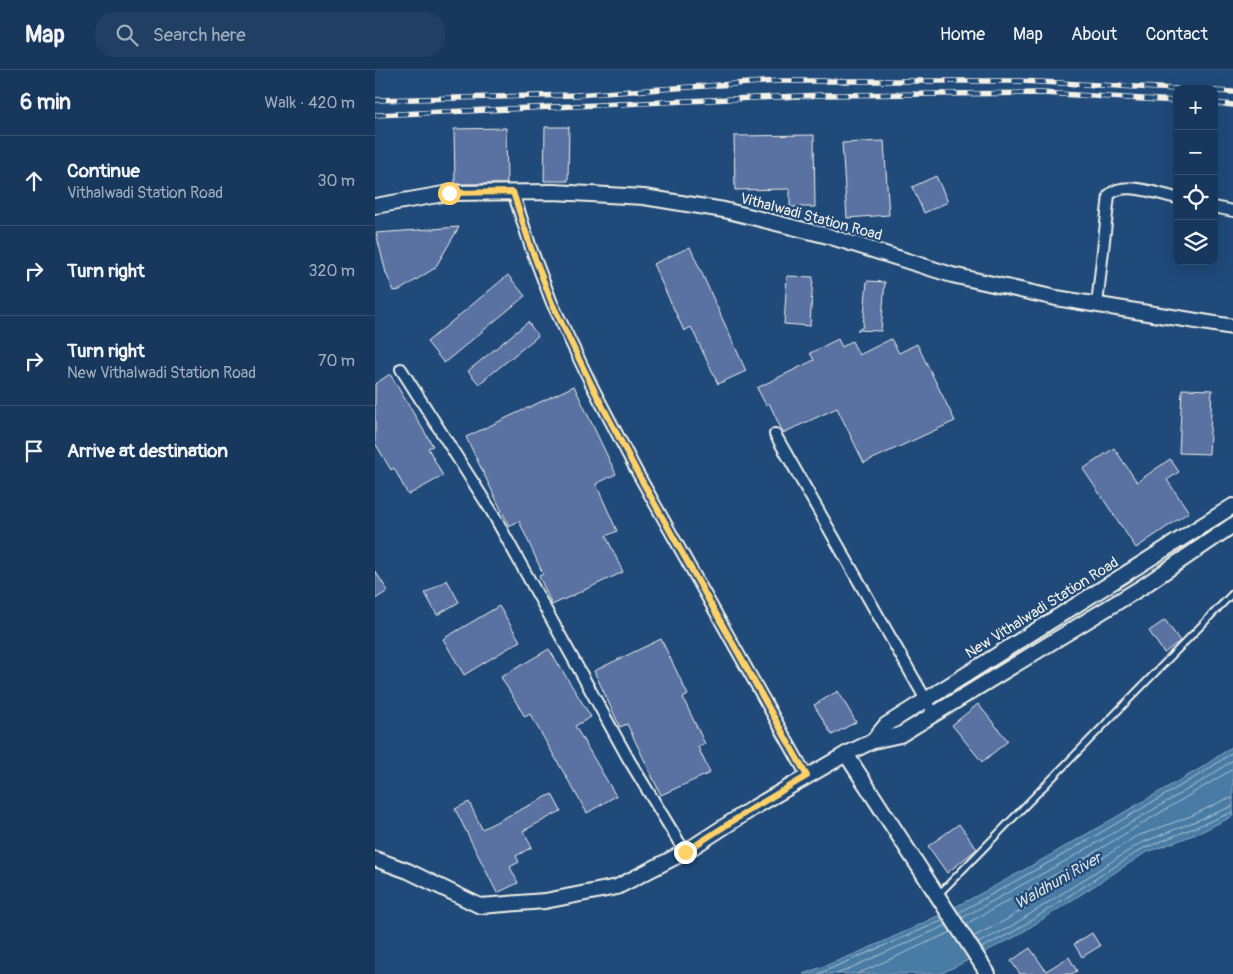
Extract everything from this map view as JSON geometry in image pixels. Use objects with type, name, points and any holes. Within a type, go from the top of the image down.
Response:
[{"type":"street","points":[[1097,305],[1109,195],[1114,190],[1125,188],[1173,197]]},
{"type":"street","name":"Vithalwadi Station Road","points":[[375,206],[449,193],[513,192],[644,196],[724,210],[828,236],[952,275],[1097,305],[1233,327]]},
{"type":"street","points":[[513,192],[531,248],[552,303],[592,386],[637,472],[807,776]]},
{"type":"street","points":[[1218,208],[1233,211]]},
{"type":"street","points":[[401,369],[492,512],[629,760],[685,852]]},
{"type":"street","points":[[775,434],[845,554],[925,701],[934,714]]},
{"type":"street","name":"New Vithalwadi Station Road","points":[[873,741],[886,725],[1233,506]]},
{"type":"street","name":"New Vithalwadi Station Road","points":[[375,859],[407,871],[480,906],[545,900],[617,887],[685,852],[753,808],[846,754],[873,741],[900,734],[1142,587],[1233,525]]},
{"type":"street","points":[[1058,617],[1069,632]]},
{"type":"street","points":[[846,754],[987,972]]},
{"type":"lane","points":[[940,899],[1233,593]]},
{"type":"water","name":"Waldhuni River","points":[[1233,746],[1233,816],[1199,833],[1145,853],[1015,937],[940,974],[803,974],[856,954],[907,931],[1007,880],[1201,768]]},
{"type":"building","points":[[545,127],[569,127],[568,181],[544,181]]},
{"type":"building","points":[[506,128],[507,184],[455,184],[454,129]]},
{"type":"building","points":[[814,135],[815,207],[790,207],[790,189],[735,190],[734,136]]},
{"type":"building","points":[[884,141],[889,215],[847,218],[842,143]]},
{"type":"building","points":[[936,176],[948,202],[924,213],[912,187]]},
{"type":"building","points":[[459,227],[435,268],[400,290],[394,291],[386,273],[376,233]]},
{"type":"building","points":[[690,247],[746,371],[718,384],[691,327],[684,331],[653,264]]},
{"type":"building","points":[[508,275],[525,296],[444,363],[427,342]]},
{"type":"building","points":[[787,276],[813,277],[810,326],[784,324]]},
{"type":"building","points":[[867,281],[885,282],[881,331],[857,330],[863,327]]},
{"type":"building","points":[[528,322],[538,336],[479,384],[468,371]]},
{"type":"building","points":[[838,339],[842,347],[852,341],[859,355],[891,339],[899,353],[917,344],[955,421],[864,463],[837,408],[783,433],[769,403],[766,405],[757,388],[814,360],[810,353]]},
{"type":"building","points":[[390,374],[433,446],[428,448],[443,476],[408,495],[394,468],[391,470],[375,443],[375,384]]},
{"type":"building","points":[[574,386],[616,474],[596,484],[617,531],[606,536],[623,572],[552,605],[539,576],[543,574],[519,521],[509,526],[466,437]]},
{"type":"building","points":[[1182,389],[1212,390],[1209,454],[1179,453]]},
{"type":"building","points":[[1114,448],[1137,482],[1170,459],[1179,472],[1167,480],[1189,512],[1136,548],[1083,469]]},
{"type":"building","points":[[375,571],[388,591],[375,599]]},
{"type":"building","points":[[447,580],[459,602],[437,615],[425,593]]},
{"type":"building","points":[[499,606],[520,641],[464,675],[443,639]]},
{"type":"building","points":[[1165,620],[1180,641],[1164,653],[1149,631]]},
{"type":"building","points":[[661,639],[688,695],[683,698],[705,744],[698,747],[710,773],[661,795],[627,724],[620,727],[594,671]]},
{"type":"building","points":[[549,649],[591,717],[575,726],[616,796],[587,813],[530,714],[525,717],[501,677]]},
{"type":"building","points":[[838,691],[856,722],[832,735],[814,705]]},
{"type":"building","points":[[978,704],[1008,741],[982,762],[952,725]]},
{"type":"building","points":[[552,794],[561,811],[523,831],[532,847],[516,856],[519,862],[510,867],[518,883],[497,893],[455,809],[469,802],[482,829]]},
{"type":"building","points":[[959,824],[977,849],[947,873],[928,846]]},
{"type":"building","points":[[1092,933],[1100,946],[1082,957],[1074,944]]},
{"type":"building","points":[[1030,948],[1046,971],[1069,957],[1077,971],[1071,974],[1020,974],[1011,961]]},
{"type":"railway","points":[[375,100],[575,95],[779,81],[1020,81],[1173,89]]},
{"type":"railway","points":[[1218,91],[1233,92]]},
{"type":"railway","points":[[375,115],[822,95],[1042,93],[1173,101]]},
{"type":"railway","points":[[1218,103],[1233,105]]},
{"type":"route","points":[[449,193],[513,192],[531,248],[552,303],[592,386],[709,603],[807,776],[685,852]]}]
